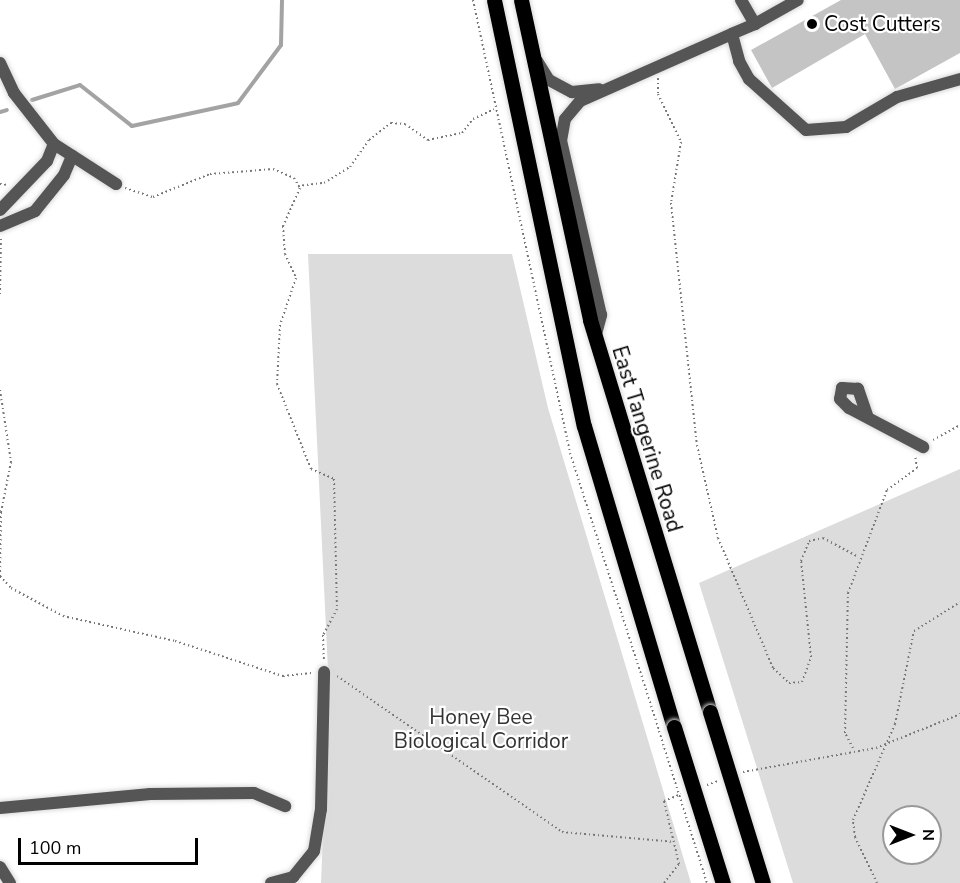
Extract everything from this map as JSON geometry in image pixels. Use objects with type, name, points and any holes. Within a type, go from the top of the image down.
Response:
[{"type":"main road","points":[[494,0],[584,426],[667,729],[723,883]]},
{"type":"main road","name":"East Tangerine Road","points":[[521,0],[595,340],[763,883]]},
{"type":"street","points":[[741,0],[754,24]]},
{"type":"street","points":[[595,340],[601,315],[561,141],[565,119],[580,101],[754,24],[798,0]]},
{"type":"street","points":[[732,34],[749,79],[806,130],[846,127],[897,97],[960,79]]},
{"type":"street","points":[[531,52],[549,80],[572,92],[612,87]]},
{"type":"street","points":[[0,63],[15,93],[54,144],[116,184]]},
{"type":"street","points":[[0,210],[47,161],[54,144]]},
{"type":"street","points":[[0,226],[35,211],[72,156]]},
{"type":"street","points":[[867,415],[923,447]]},
{"type":"street","points":[[271,883],[293,877],[314,851],[321,809],[324,672]]},
{"type":"street","points":[[0,808],[173,794],[254,794],[285,806]]},
{"type":"street","points":[[0,867],[10,883]]},
{"type":"path","points":[[473,0],[568,443],[667,729],[707,883]]},
{"type":"path","points":[[659,66],[658,94],[681,142],[671,203],[697,445],[718,538],[773,668],[789,683],[802,682],[811,657],[801,561],[809,541],[823,538],[858,557]]},
{"type":"path","points":[[116,184],[153,197],[210,174],[273,169],[298,186],[324,183],[350,168],[369,140],[391,123],[405,124],[428,140],[462,133],[473,119],[495,109]]},
{"type":"path","points":[[298,186],[283,226],[285,254],[296,278],[280,325],[277,384],[311,469],[334,479],[337,598],[323,635],[324,672]]},
{"type":"path","points":[[0,226],[0,294]]},
{"type":"path","points":[[0,390],[11,462],[0,512],[0,576],[11,588],[63,616],[175,641],[283,676],[324,672],[344,678],[422,739],[562,832],[674,842]]},
{"type":"path","points":[[853,748],[845,734],[843,651],[848,593],[858,557],[886,490],[917,468],[914,452],[960,425]]},
{"type":"path","points":[[877,883],[855,837],[853,820],[886,744],[914,631],[960,602]]},
{"type":"path","points":[[731,776],[853,748],[886,744],[960,714]]},
{"type":"path","points":[[698,789],[720,780]]},
{"type":"path","points":[[664,883],[679,864],[664,801],[686,792]]},
{"type":"green space","name":"Honey Bee Biological Corridor","points":[[308,254],[512,254],[548,408],[691,883],[321,883],[329,691]]},
{"type":"green space","points":[[960,469],[960,883],[793,883],[699,583]]},
{"type":"building","points":[[841,0],[960,0],[960,53],[895,89],[865,34],[772,88],[751,50]]},
{"type":"waterway","points":[[32,100],[80,85],[132,126],[238,103],[281,45],[282,0]]},
{"type":"waterway","points":[[0,112],[7,110]]},
{"type":"place","name":"Cost Cutters","points":[[812,24]]}]
